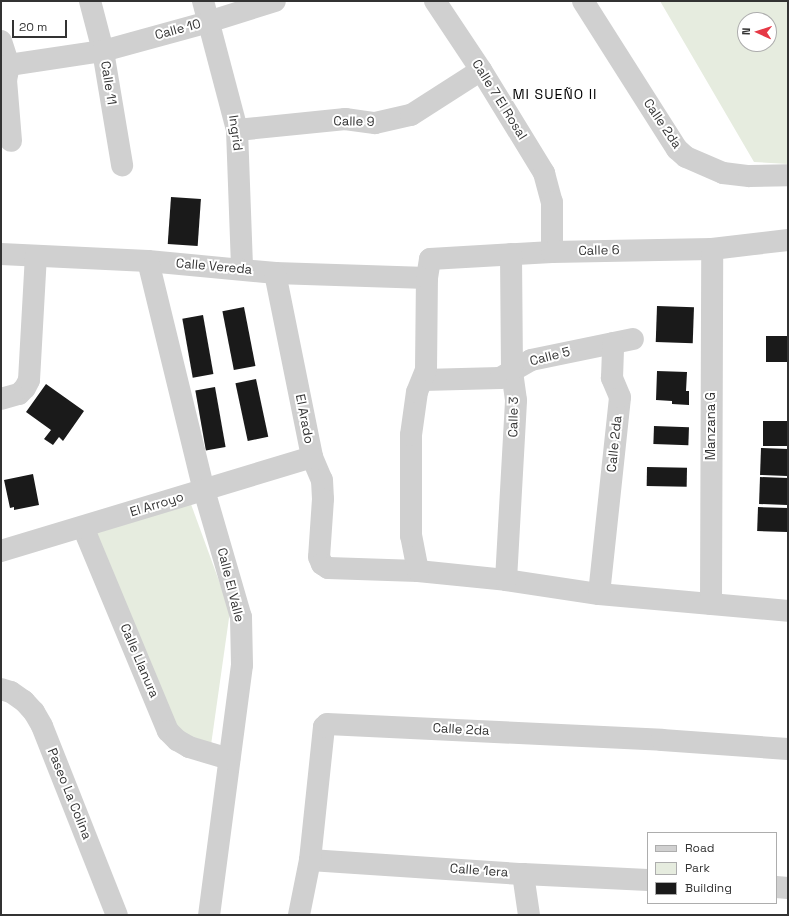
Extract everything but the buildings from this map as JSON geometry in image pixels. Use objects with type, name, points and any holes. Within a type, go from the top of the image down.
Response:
[{"type":"street","name":"Calle 11","points":[[90,1],[103,51],[122,165]]},
{"type":"street","name":"Ingrid","points":[[203,1],[237,130],[242,269]]},
{"type":"street","name":"Calle 10","points":[[9,65],[103,51],[208,22],[275,1]]},
{"type":"street","name":"Calle 7 El Rosal","points":[[436,1],[481,70],[544,173],[552,202],[552,252]]},
{"type":"street","name":"Calle 2da","points":[[583,1],[677,149],[686,157],[708,168],[729,174],[749,176],[788,175]]},
{"type":"street","points":[[1,41],[9,65],[6,80],[11,141]]},
{"type":"street","name":"Calle 9","points":[[237,130],[345,120],[375,123],[411,115],[481,70]]},
{"type":"street","name":"Calle 6","points":[[427,278],[429,260],[431,258],[552,252],[712,249],[788,240]]},
{"type":"street","name":"Manzana G","points":[[711,604],[712,249]]},
{"type":"street","name":"Calle Vereda","points":[[1,254],[148,261],[275,272],[427,278]]},
{"type":"street","name":"Calle 3","points":[[506,580],[516,400],[512,370],[511,254]]},
{"type":"street","points":[[1,399],[19,394],[25,388],[29,380],[36,256]]},
{"type":"street","name":"Calle El Valle","points":[[148,261],[204,490],[241,617],[242,665],[209,915]]},
{"type":"street","name":"El Arado","points":[[275,272],[312,456],[322,480],[323,499],[319,557],[322,564],[328,568],[418,571]]},
{"type":"street","points":[[427,278],[426,370],[417,392],[411,435],[411,536],[418,571],[506,580],[599,594],[788,611]]},
{"type":"street","name":"Calle 2da","points":[[599,594],[620,397],[612,378],[623,341]]},
{"type":"street","name":"Calle 5","points":[[423,380],[500,378],[531,360],[623,341]]},
{"type":"street","name":"El Arroyo","points":[[1,551],[312,456]]},
{"type":"street","name":"Calle Llanura","points":[[83,527],[168,731],[177,740],[189,747],[229,759]]},
{"type":"street","name":"Paseo La Colina","points":[[1,689],[11,692],[24,701],[34,712],[42,726],[117,915]]},
{"type":"street","name":"Calle 2da","points":[[299,915],[310,860],[324,727],[327,724],[662,740],[788,749]]},
{"type":"street","name":"Calle 1era","points":[[310,860],[523,874],[647,880]]},
{"type":"street","points":[[523,874],[529,915]]},
{"type":"street","points":[[777,887],[788,888]]},
{"type":"green space","points":[[660,1],[788,1],[788,164],[754,162]]},
{"type":"green space","points":[[188,496],[230,611],[211,745],[189,739],[165,716],[80,533]]},
{"type":"district","name":"MI SUEÑO II","points":[[555,94]]}]
